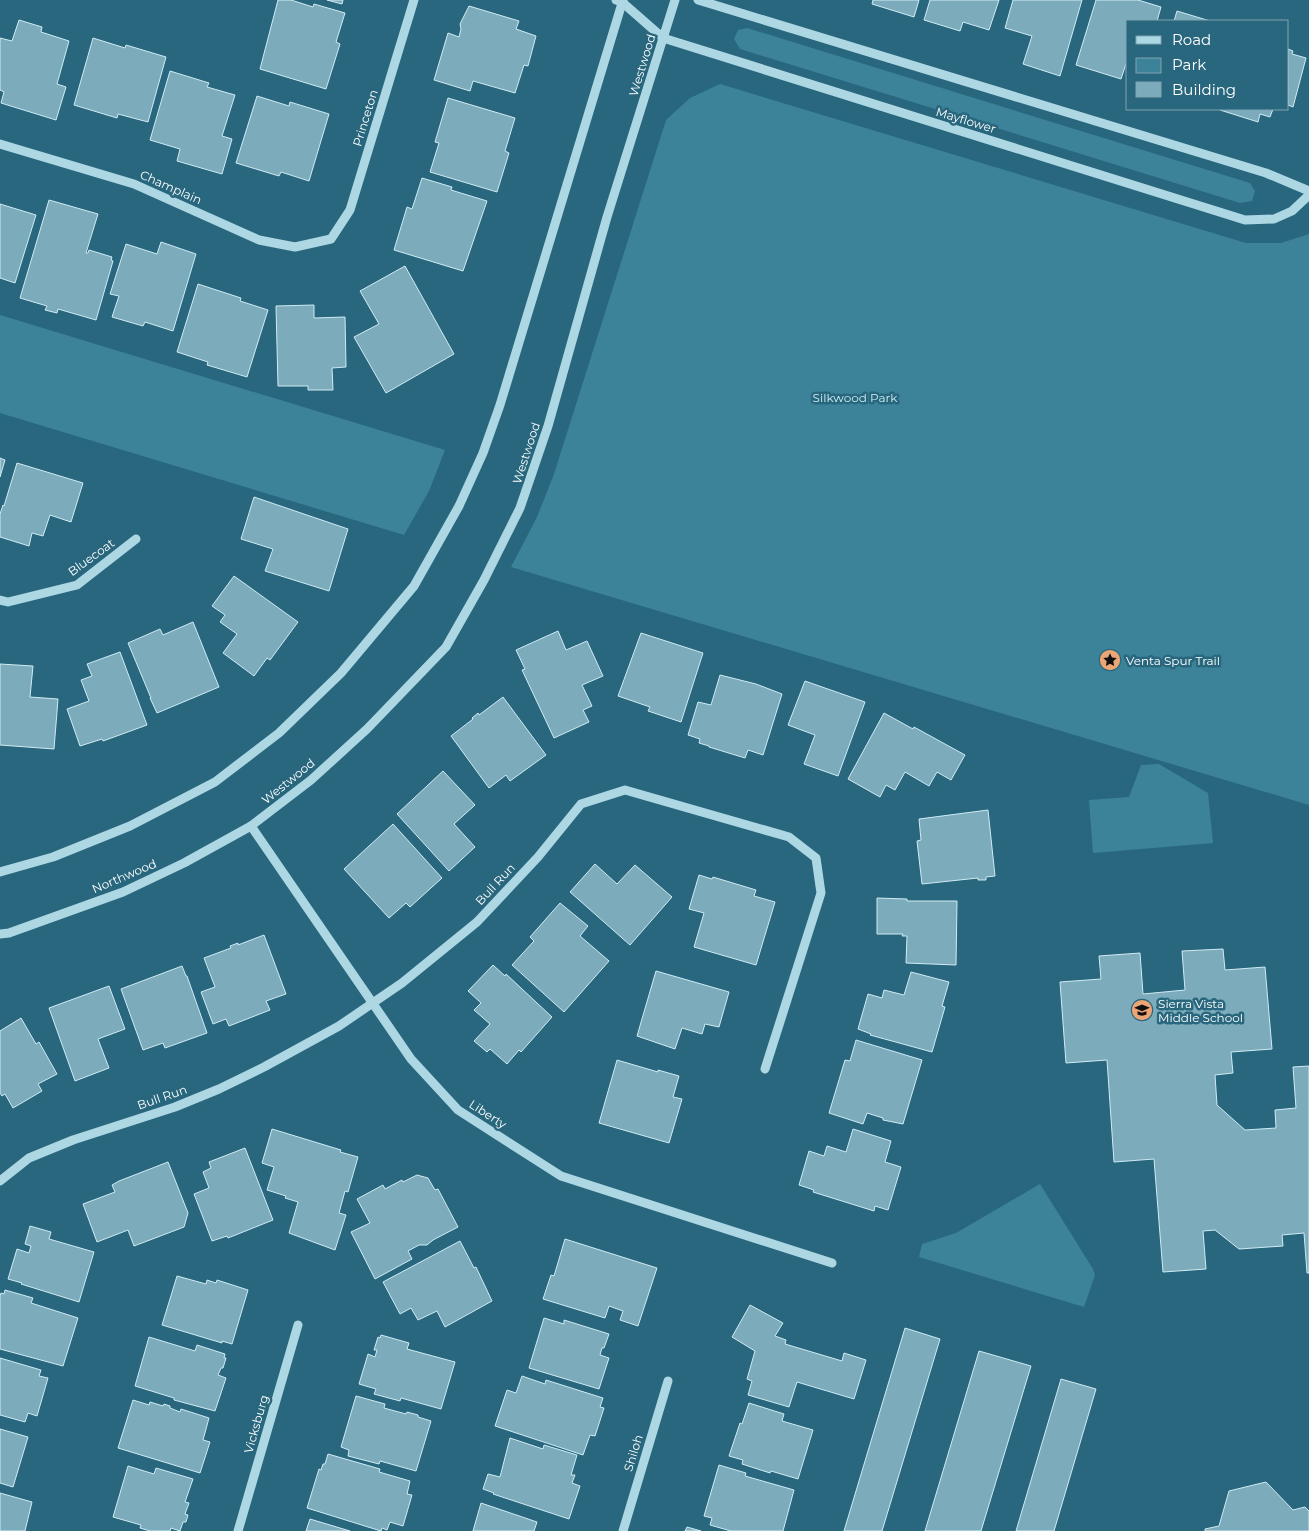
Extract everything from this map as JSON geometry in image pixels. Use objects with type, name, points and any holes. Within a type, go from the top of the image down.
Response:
[{"type":"street","name":"Princeton","points":[[331,239],[350,210],[414,0]]},
{"type":"street","points":[[0,872],[53,857],[130,826],[215,782],[280,733],[341,674],[414,586],[459,506],[483,453],[500,405],[620,1],[635,0]]},
{"type":"street","name":"Westwood","points":[[251,826],[311,780],[367,729],[446,647],[484,580],[520,508],[548,426],[607,218],[675,0]]},
{"type":"street","name":"Mayflower","points":[[620,1],[663,38],[1245,220],[1274,219],[1292,211],[1309,193],[1266,173],[698,0]]},
{"type":"street","name":"Champlain","points":[[0,144],[134,184],[259,240],[295,247],[331,239]]},
{"type":"street","name":"Bluecoat","points":[[0,600],[8,602],[77,585],[136,540]]},
{"type":"street","name":"Bull Run","points":[[0,1181],[29,1158],[73,1140],[175,1107],[219,1089],[330,1031],[402,983],[477,922],[538,857],[582,804],[625,790],[789,837],[816,858],[821,893],[765,1069]]},
{"type":"street","name":"Northwood","points":[[0,934],[123,892],[184,863],[251,826]]},
{"type":"street","name":"Liberty","points":[[251,826],[411,1059],[458,1110],[561,1176],[832,1263]]},
{"type":"street","name":"Vicksburg","points":[[238,1531],[298,1325]]},
{"type":"street","name":"Shiloh","points":[[623,1531],[668,1381]]},
{"type":"green space","points":[[747,28],[1250,183],[1255,191],[1252,201],[1240,203],[740,49],[734,39],[738,30]]},
{"type":"green space","name":"Silkwood Park","points":[[720,84],[1246,243],[1281,243],[1309,234],[1309,805],[511,567],[537,517],[554,474],[666,120],[690,98]]},
{"type":"green space","points":[[0,315],[445,450],[429,491],[404,535],[0,413]]},
{"type":"green space","points":[[1159,764],[1208,793],[1213,843],[1093,853],[1089,800],[1129,797],[1141,765]]},
{"type":"green space","points":[[1040,1184],[1093,1269],[1095,1275],[1084,1307],[919,1257],[922,1244],[956,1233]]},
{"type":"building","points":[[278,0],[291,0],[313,7],[314,4],[345,13],[336,42],[340,44],[326,89],[260,69]]},
{"type":"building","points":[[327,0],[343,0],[342,4]]},
{"type":"building","points":[[873,0],[919,0],[914,17],[872,4]]},
{"type":"building","points":[[930,0],[999,0],[989,30],[963,22],[960,31],[924,20]]},
{"type":"building","points":[[1013,0],[1082,0],[1060,76],[1023,64],[1032,36],[1005,28]]},
{"type":"building","points":[[1096,0],[1138,0],[1161,7],[1157,20],[1126,20],[1126,64],[1121,79],[1076,65]]},
{"type":"building","points":[[469,6],[519,21],[516,29],[536,36],[528,66],[524,65],[515,93],[473,81],[470,91],[434,80],[448,33],[459,37],[460,24]]},
{"type":"building","points":[[1177,11],[1207,20],[1174,20]]},
{"type":"building","points":[[19,20],[42,27],[41,32],[69,41],[57,84],[66,87],[56,120],[1,103],[4,92],[0,90],[0,38],[12,41]]},
{"type":"building","points":[[93,38],[125,48],[126,45],[166,57],[148,122],[118,114],[117,118],[74,105]]},
{"type":"building","points":[[1289,49],[1293,51],[1292,54],[1306,58],[1293,107],[1289,105]]},
{"type":"building","points":[[170,71],[209,83],[207,87],[235,95],[222,136],[232,139],[222,174],[177,161],[180,149],[150,140]]},
{"type":"building","points":[[257,96],[289,106],[290,102],[329,114],[309,181],[281,172],[279,176],[236,163]]},
{"type":"building","points":[[448,98],[515,118],[505,151],[509,153],[497,192],[430,172],[439,143],[435,142]]},
{"type":"building","points":[[1220,110],[1273,110],[1270,117],[1260,114],[1258,122]]},
{"type":"building","points":[[422,178],[452,187],[451,190],[487,201],[463,271],[394,250],[407,207],[412,209]]},
{"type":"building","points":[[49,200],[98,214],[86,253],[89,250],[112,257],[111,260],[113,261],[96,320],[58,309],[57,313],[45,310],[47,306],[20,298]]},
{"type":"building","points":[[0,204],[36,215],[15,283],[0,278]]},
{"type":"building","points":[[161,242],[196,254],[173,331],[145,322],[143,326],[112,317],[119,296],[110,294],[126,244],[157,254]]},
{"type":"building","points":[[405,266],[454,354],[386,393],[354,337],[379,324],[360,291]]},
{"type":"building","points":[[198,284],[241,298],[240,301],[268,310],[247,377],[207,365],[208,362],[177,352]]},
{"type":"building","points":[[314,305],[314,318],[345,317],[346,367],[332,368],[333,390],[308,390],[308,386],[278,386],[276,306]]},
{"type":"building","points":[[0,458],[5,460],[0,477]]},
{"type":"building","points":[[17,463],[83,483],[71,522],[50,515],[43,536],[32,533],[29,546],[0,537],[0,514]]},
{"type":"building","points":[[254,497],[348,529],[329,591],[265,571],[273,549],[241,539]]},
{"type":"building","points":[[234,576],[298,622],[270,660],[267,658],[254,676],[223,653],[237,634],[220,622],[225,615],[212,606]]},
{"type":"building","points":[[193,622],[219,687],[157,713],[128,643],[160,629],[163,635]]},
{"type":"building","points":[[558,631],[566,650],[587,641],[603,676],[582,685],[592,706],[583,710],[589,722],[554,738],[522,670],[525,669],[516,650]]},
{"type":"building","points":[[641,633],[703,653],[681,722],[648,711],[650,707],[618,696]]},
{"type":"building","points":[[120,652],[147,725],[103,741],[102,739],[80,746],[67,709],[89,701],[81,680],[92,676],[87,664]]},
{"type":"building","points":[[0,664],[33,666],[30,697],[58,699],[54,749],[0,745]]},
{"type":"building","points":[[720,675],[756,684],[782,694],[763,755],[748,750],[745,758],[699,743],[700,739],[688,735],[698,702],[711,705]]},
{"type":"building","points":[[805,681],[865,702],[838,776],[804,764],[815,735],[788,725]]},
{"type":"building","points":[[503,697],[546,755],[510,781],[506,775],[489,788],[451,736],[478,713],[479,715]]},
{"type":"building","points":[[884,713],[965,755],[951,780],[937,772],[929,786],[905,772],[895,790],[886,785],[880,797],[848,779]]},
{"type":"building","points":[[443,771],[475,805],[454,824],[475,847],[449,871],[397,814]]},
{"type":"building","points":[[988,810],[995,876],[986,877],[986,880],[978,880],[978,878],[922,884],[917,841],[921,840],[919,819]]},
{"type":"building","points":[[393,824],[442,878],[410,907],[406,903],[389,918],[344,869]]},
{"type":"building","points":[[595,864],[617,884],[635,865],[672,897],[630,945],[570,892]]},
{"type":"building","points":[[699,875],[712,879],[713,877],[756,890],[754,896],[775,902],[756,965],[694,947],[704,913],[689,909]]},
{"type":"building","points":[[877,898],[907,899],[907,901],[957,901],[956,965],[906,963],[907,936],[902,936],[903,934],[877,934]]},
{"type":"building","points":[[560,903],[588,926],[580,936],[609,961],[564,1012],[512,965],[534,941],[530,937]]},
{"type":"building","points":[[264,935],[286,994],[266,1001],[270,1010],[229,1026],[226,1019],[213,1024],[201,992],[215,987],[204,958],[231,948],[230,946],[238,943],[238,945]]},
{"type":"building","points":[[1223,949],[1225,970],[1265,967],[1272,1049],[1231,1052],[1233,1073],[1215,1075],[1217,1105],[1245,1130],[1276,1128],[1275,1110],[1296,1108],[1293,1067],[1309,1066],[1309,1273],[1307,1273],[1304,1233],[1282,1235],[1283,1246],[1239,1249],[1215,1230],[1203,1231],[1206,1269],[1163,1272],[1154,1159],[1114,1162],[1107,1060],[1066,1063],[1060,982],[1101,979],[1099,956],[1140,953],[1143,994],[1185,990],[1182,951]]},
{"type":"building","points":[[493,965],[505,976],[506,974],[552,1017],[521,1052],[519,1050],[507,1064],[490,1049],[487,1052],[474,1041],[490,1024],[474,1010],[481,1003],[468,991]]},
{"type":"building","points":[[182,966],[207,1033],[165,1048],[163,1043],[143,1050],[121,989]]},
{"type":"building","points":[[656,971],[729,992],[719,1027],[705,1024],[702,1034],[682,1028],[675,1049],[637,1036]]},
{"type":"building","points":[[911,972],[949,982],[942,1006],[945,1007],[932,1052],[870,1035],[858,1029],[868,994],[882,998],[884,990],[904,995]]},
{"type":"building","points":[[109,986],[125,1029],[98,1039],[109,1068],[75,1081],[49,1008]]},
{"type":"building","points":[[21,1018],[36,1044],[39,1042],[57,1074],[38,1084],[42,1091],[13,1108],[5,1094],[2,1096],[0,1093],[0,1031]]},
{"type":"building","points":[[856,1040],[922,1060],[903,1124],[883,1120],[883,1118],[867,1113],[863,1124],[829,1113],[845,1060],[850,1061]]},
{"type":"building","points":[[617,1060],[679,1076],[673,1097],[682,1099],[669,1143],[599,1123]]},
{"type":"building","points":[[272,1129],[358,1157],[348,1192],[345,1191],[339,1213],[346,1215],[335,1250],[289,1233],[298,1202],[267,1190],[274,1167],[262,1163]]},
{"type":"building","points":[[853,1129],[891,1141],[885,1162],[901,1167],[888,1210],[875,1206],[874,1211],[813,1192],[814,1190],[799,1185],[809,1151],[824,1156],[827,1146],[846,1152]]},
{"type":"building","points":[[245,1148],[273,1220],[228,1238],[227,1236],[212,1241],[194,1194],[209,1188],[203,1172],[211,1168],[209,1162]]},
{"type":"building","points":[[168,1162],[188,1213],[184,1227],[134,1246],[128,1230],[97,1242],[83,1204],[115,1192],[112,1185],[119,1181]]},
{"type":"building","points":[[417,1175],[428,1178],[435,1190],[438,1189],[458,1227],[427,1245],[419,1245],[408,1251],[412,1259],[375,1279],[351,1232],[370,1223],[357,1199],[383,1185],[385,1189]]},
{"type":"building","points":[[30,1226],[51,1232],[49,1239],[94,1252],[79,1302],[8,1279],[17,1249],[29,1253],[31,1246],[25,1244]]},
{"type":"building","points":[[565,1239],[657,1268],[638,1326],[620,1320],[623,1311],[609,1306],[605,1318],[543,1299],[551,1275],[554,1276]]},
{"type":"building","points":[[460,1241],[474,1268],[476,1267],[492,1301],[445,1327],[437,1311],[418,1320],[411,1308],[400,1314],[383,1282]]},
{"type":"building","points":[[177,1276],[206,1284],[207,1280],[216,1283],[217,1280],[248,1290],[232,1344],[222,1341],[222,1343],[162,1325]]},
{"type":"building","points":[[5,1290],[33,1298],[31,1303],[78,1318],[63,1366],[0,1349],[0,1296],[1,1293],[4,1294]]},
{"type":"building","points":[[750,1305],[783,1323],[775,1336],[786,1340],[785,1344],[842,1361],[844,1353],[866,1360],[854,1399],[797,1382],[789,1407],[748,1395],[752,1381],[747,1379],[755,1351],[732,1337]]},
{"type":"building","points":[[544,1318],[564,1324],[564,1320],[609,1334],[600,1355],[609,1358],[599,1389],[529,1368]]},
{"type":"building","points":[[905,1328],[940,1339],[882,1531],[844,1531]]},
{"type":"building","points":[[381,1335],[409,1343],[407,1349],[455,1362],[441,1409],[401,1398],[400,1401],[374,1394],[376,1389],[359,1384],[368,1354],[375,1357],[377,1350],[374,1350],[378,1337],[380,1338]]},
{"type":"building","points":[[149,1337],[195,1351],[197,1345],[225,1354],[224,1358],[226,1358],[223,1368],[221,1368],[218,1375],[226,1378],[215,1411],[174,1400],[174,1398],[135,1386]]},
{"type":"building","points":[[979,1351],[1031,1366],[981,1531],[925,1531]]},
{"type":"building","points":[[0,1358],[41,1370],[39,1376],[48,1378],[37,1416],[28,1413],[25,1422],[0,1415]]},
{"type":"building","points":[[522,1376],[545,1384],[546,1380],[603,1398],[600,1407],[604,1408],[595,1436],[590,1435],[583,1455],[495,1426],[507,1390],[516,1393]]},
{"type":"building","points":[[1061,1379],[1096,1389],[1054,1531],[1016,1531]]},
{"type":"building","points":[[356,1396],[385,1404],[384,1408],[418,1415],[418,1417],[431,1421],[416,1471],[380,1461],[379,1464],[348,1456],[349,1450],[341,1447]]},
{"type":"building","points":[[133,1400],[149,1405],[150,1402],[163,1406],[164,1404],[180,1412],[181,1409],[209,1418],[203,1440],[210,1442],[200,1473],[118,1448]]},
{"type":"building","points":[[749,1403],[784,1414],[782,1421],[813,1430],[798,1479],[742,1464],[743,1460],[729,1456]]},
{"type":"building","points":[[0,1429],[28,1437],[13,1487],[0,1483]]},
{"type":"building","points":[[510,1438],[543,1449],[544,1445],[577,1455],[571,1475],[575,1475],[572,1483],[580,1486],[569,1519],[483,1489],[488,1474],[500,1477]]},
{"type":"building","points":[[328,1454],[380,1469],[379,1472],[410,1481],[407,1494],[412,1495],[403,1526],[390,1522],[387,1530],[382,1528],[381,1531],[307,1508],[319,1469],[321,1470],[323,1464],[325,1464]]},
{"type":"building","points":[[719,1465],[746,1473],[745,1476],[794,1490],[783,1531],[731,1531],[710,1525],[712,1518],[704,1516]]},
{"type":"building","points":[[128,1466],[154,1474],[156,1468],[193,1479],[185,1502],[189,1503],[185,1514],[188,1515],[180,1531],[171,1528],[170,1531],[150,1531],[140,1528],[141,1525],[113,1517]]},
{"type":"building","points":[[1266,1482],[1293,1510],[1305,1507],[1309,1511],[1309,1531],[1205,1531],[1205,1529],[1219,1526],[1229,1491]]},
{"type":"building","points":[[0,1493],[32,1502],[25,1531],[0,1531]]},
{"type":"building","points":[[481,1503],[537,1522],[534,1531],[473,1531]]},
{"type":"building","points":[[310,1519],[350,1531],[306,1531]]},
{"type":"building","points":[[687,1527],[701,1531],[685,1531]]},
{"type":"place","name":"Venta Spur Trail","points":[[1110,660]]},
{"type":"place","name":"Sierra Vista Middle School","points":[[1142,1010]]}]
